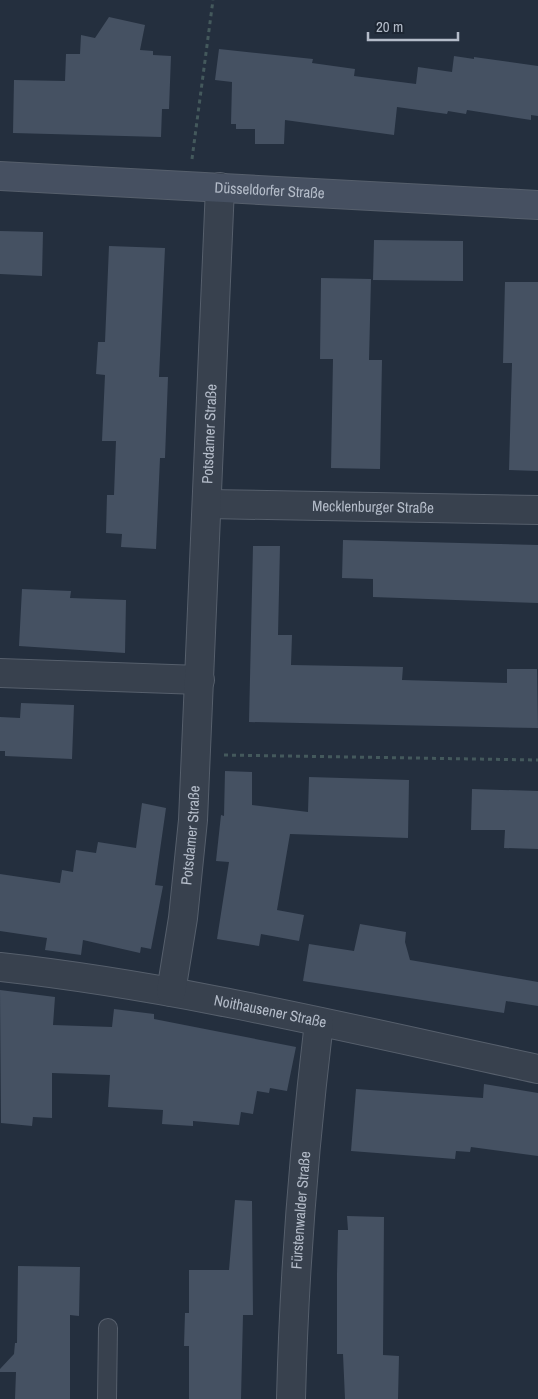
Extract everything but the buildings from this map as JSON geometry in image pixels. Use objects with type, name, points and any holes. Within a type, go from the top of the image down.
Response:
[{"type":"street","name":"Düsseldorfer Straße","points":[[0,176],[188,184],[538,205]]},
{"type":"street","name":"Potsdamer Straße","points":[[171,992],[186,894],[197,755],[220,186]]},
{"type":"street","name":"Mecklenburger Straße","points":[[208,504],[538,510]]},
{"type":"street","points":[[0,673],[200,680]]},
{"type":"street","name":"Noithausener Straße","points":[[0,967],[89,978],[171,992],[538,1069]]},
{"type":"street","name":"Fürstenwalder Straße","points":[[292,1399],[294,1309],[300,1202],[319,1022]]},
{"type":"lane","points":[[107,1399],[108,1328]]},
{"type":"path","points":[[188,184],[213,0]]},
{"type":"path","points":[[197,755],[538,760]]}]
